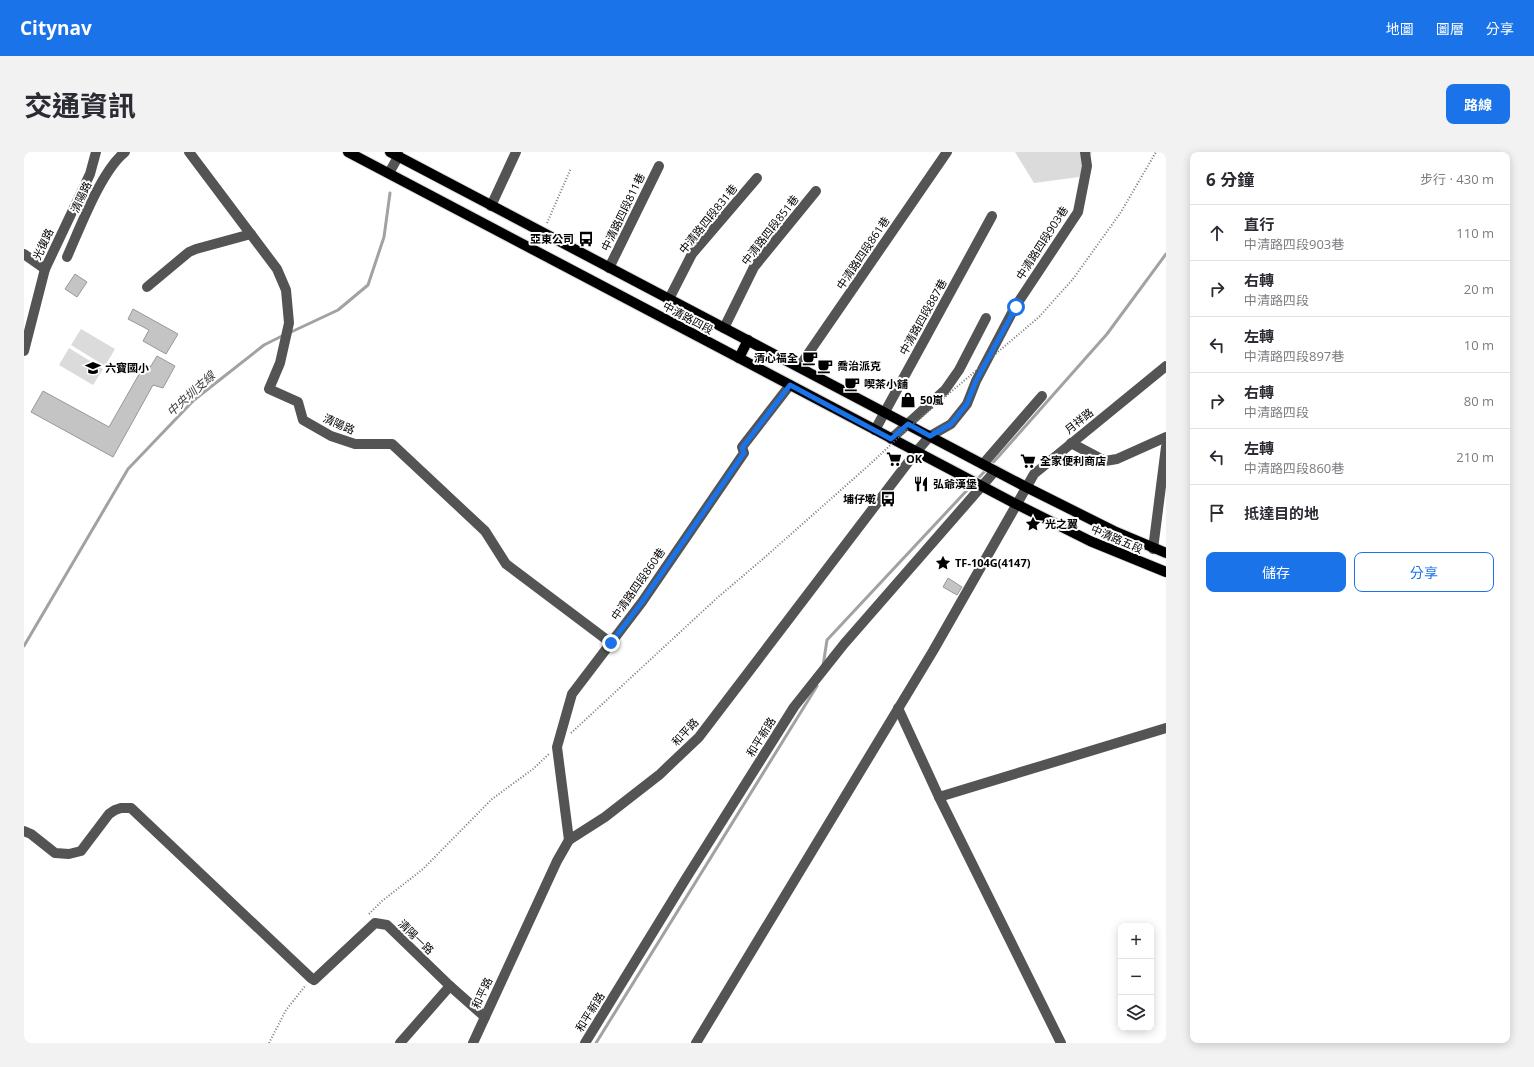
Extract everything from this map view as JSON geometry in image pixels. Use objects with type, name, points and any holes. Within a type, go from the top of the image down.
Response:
[{"type":"main road","name":"中清路四段","points":[[348,152],[1016,504]]},
{"type":"main road","name":"中清路四段","points":[[395,154],[1026,487]]},
{"type":"main road","points":[[739,358],[748,340]]},
{"type":"main road","name":"中清路五段","points":[[1026,487],[1114,531],[1153,549],[1166,553]]},
{"type":"main road","name":"中清路五段","points":[[1016,504],[1090,540],[1166,572]]},
{"type":"street","name":"光復路","points":[[24,351],[45,269],[90,174],[96,152]]},
{"type":"street","name":"清陽路","points":[[66,257],[102,182],[117,158],[125,152]]},
{"type":"street","name":"清陽路","points":[[189,152],[277,268],[286,290],[289,322],[280,363],[269,389],[298,402],[303,420],[331,436],[355,444],[392,444],[485,531],[506,564],[611,643]]},
{"type":"street","points":[[491,206],[516,152]]},
{"type":"street","name":"中清路四段861巷","points":[[799,368],[947,152]]},
{"type":"street","name":"中清路四段903巷","points":[[930,436],[951,424],[967,404],[976,381],[1016,307],[1078,212],[1087,166],[1085,152]]},
{"type":"street","points":[[389,173],[395,154]]},
{"type":"street","name":"中清路四段811巷","points":[[609,268],[659,166]]},
{"type":"street","points":[[90,174],[102,182]]},
{"type":"street","name":"中清路四段831巷","points":[[669,299],[692,254],[757,178]]},
{"type":"street","name":"中清路四段851巷","points":[[724,328],[754,267],[816,191]]},
{"type":"street","name":"中清路四段887巷","points":[[875,430],[992,216]]},
{"type":"street","points":[[147,287],[189,252],[250,234]]},
{"type":"street","points":[[24,254],[45,269]]},
{"type":"street","points":[[891,439],[945,390],[959,370],[986,318]]},
{"type":"street","name":"月祥路","points":[[696,1043],[964,598],[1034,474],[1166,366]]},
{"type":"street","name":"中清路四段860巷","points":[[569,840],[557,747],[572,694],[642,602],[744,453],[742,448],[790,385]]},
{"type":"street","name":"和平新路","points":[[585,1043],[794,707],[844,644],[977,484],[1042,396]]},
{"type":"street","name":"和平路","points":[[473,1043],[557,861],[569,840],[605,817],[659,775],[700,737],[916,452],[930,436]]},
{"type":"street","points":[[1071,443],[1105,461],[1117,459],[1166,437]]},
{"type":"street","points":[[1153,549],[1166,447]]},
{"type":"street","points":[[898,708],[1061,1043]]},
{"type":"street","points":[[940,797],[1166,728]]},
{"type":"street","name":"清陽一路","points":[[24,831],[31,834],[55,853],[69,854],[81,851],[109,814],[121,808],[131,808],[314,980],[375,922],[387,925],[450,986],[485,1017]]},
{"type":"street","points":[[400,1043],[450,986]]},
{"type":"path","points":[[476,815],[492,799],[533,769],[717,598],[868,466],[912,425],[1039,317],[1073,279],[1121,212],[1156,152]]},
{"type":"path","points":[[543,232],[571,168]]},
{"type":"shaded area","points":[[1015,152],[1092,152],[1079,177],[1034,183]]},
{"type":"shaded area","points":[[81,329],[115,349],[105,366],[71,345]]},
{"type":"shaded area","points":[[69,348],[103,369],[93,385],[59,365]]},
{"type":"building","points":[[75,274],[87,282],[77,297],[65,289]]},
{"type":"building","points":[[133,309],[178,334],[166,354],[143,341],[149,330],[128,319]]},
{"type":"building","points":[[157,356],[175,366],[163,388],[153,385],[113,457],[31,412],[43,391],[109,427],[142,369],[151,366]]},
{"type":"building","points":[[948,578],[962,587],[957,595],[943,587]]},
{"type":"waterway","name":"中央圳支線","points":[[289,333],[338,310],[368,285],[384,237],[390,193]]},
{"type":"waterway","points":[[823,666],[827,640],[999,456],[1107,334],[1166,254]]},
{"type":"waterway","name":"中央圳支線","points":[[24,646],[128,469],[194,400],[264,345],[284,335]]},
{"type":"waterway","points":[[596,1043],[817,686]]},
{"type":"place","name":"亞東公司","points":[[586,239]]},
{"type":"place","name":"清心福全","points":[[810,358]]},
{"type":"place","name":"喬治派克","points":[[825,366]]},
{"type":"place","name":"六寶國小","points":[[93,368]]},
{"type":"place","name":"喫茶小舖","points":[[852,384]]},
{"type":"place","name":"50嵐","points":[[908,400]]},
{"type":"place","name":"OK","points":[[894,459]]},
{"type":"place","name":"全家便利商店","points":[[1028,461]]},
{"type":"place","name":"弘爺漢堡","points":[[921,484]]},
{"type":"place","name":"埔仔墘","points":[[888,499]]},
{"type":"place","name":"光之翼","points":[[1033,524]]},
{"type":"place","name":"TF-104G(4147)","points":[[943,563]]},
{"type":"route","points":[[611,643],[642,602],[744,453],[742,448],[790,385],[891,439],[908,424],[930,436],[951,424],[967,404],[976,381],[1016,307]]}]
